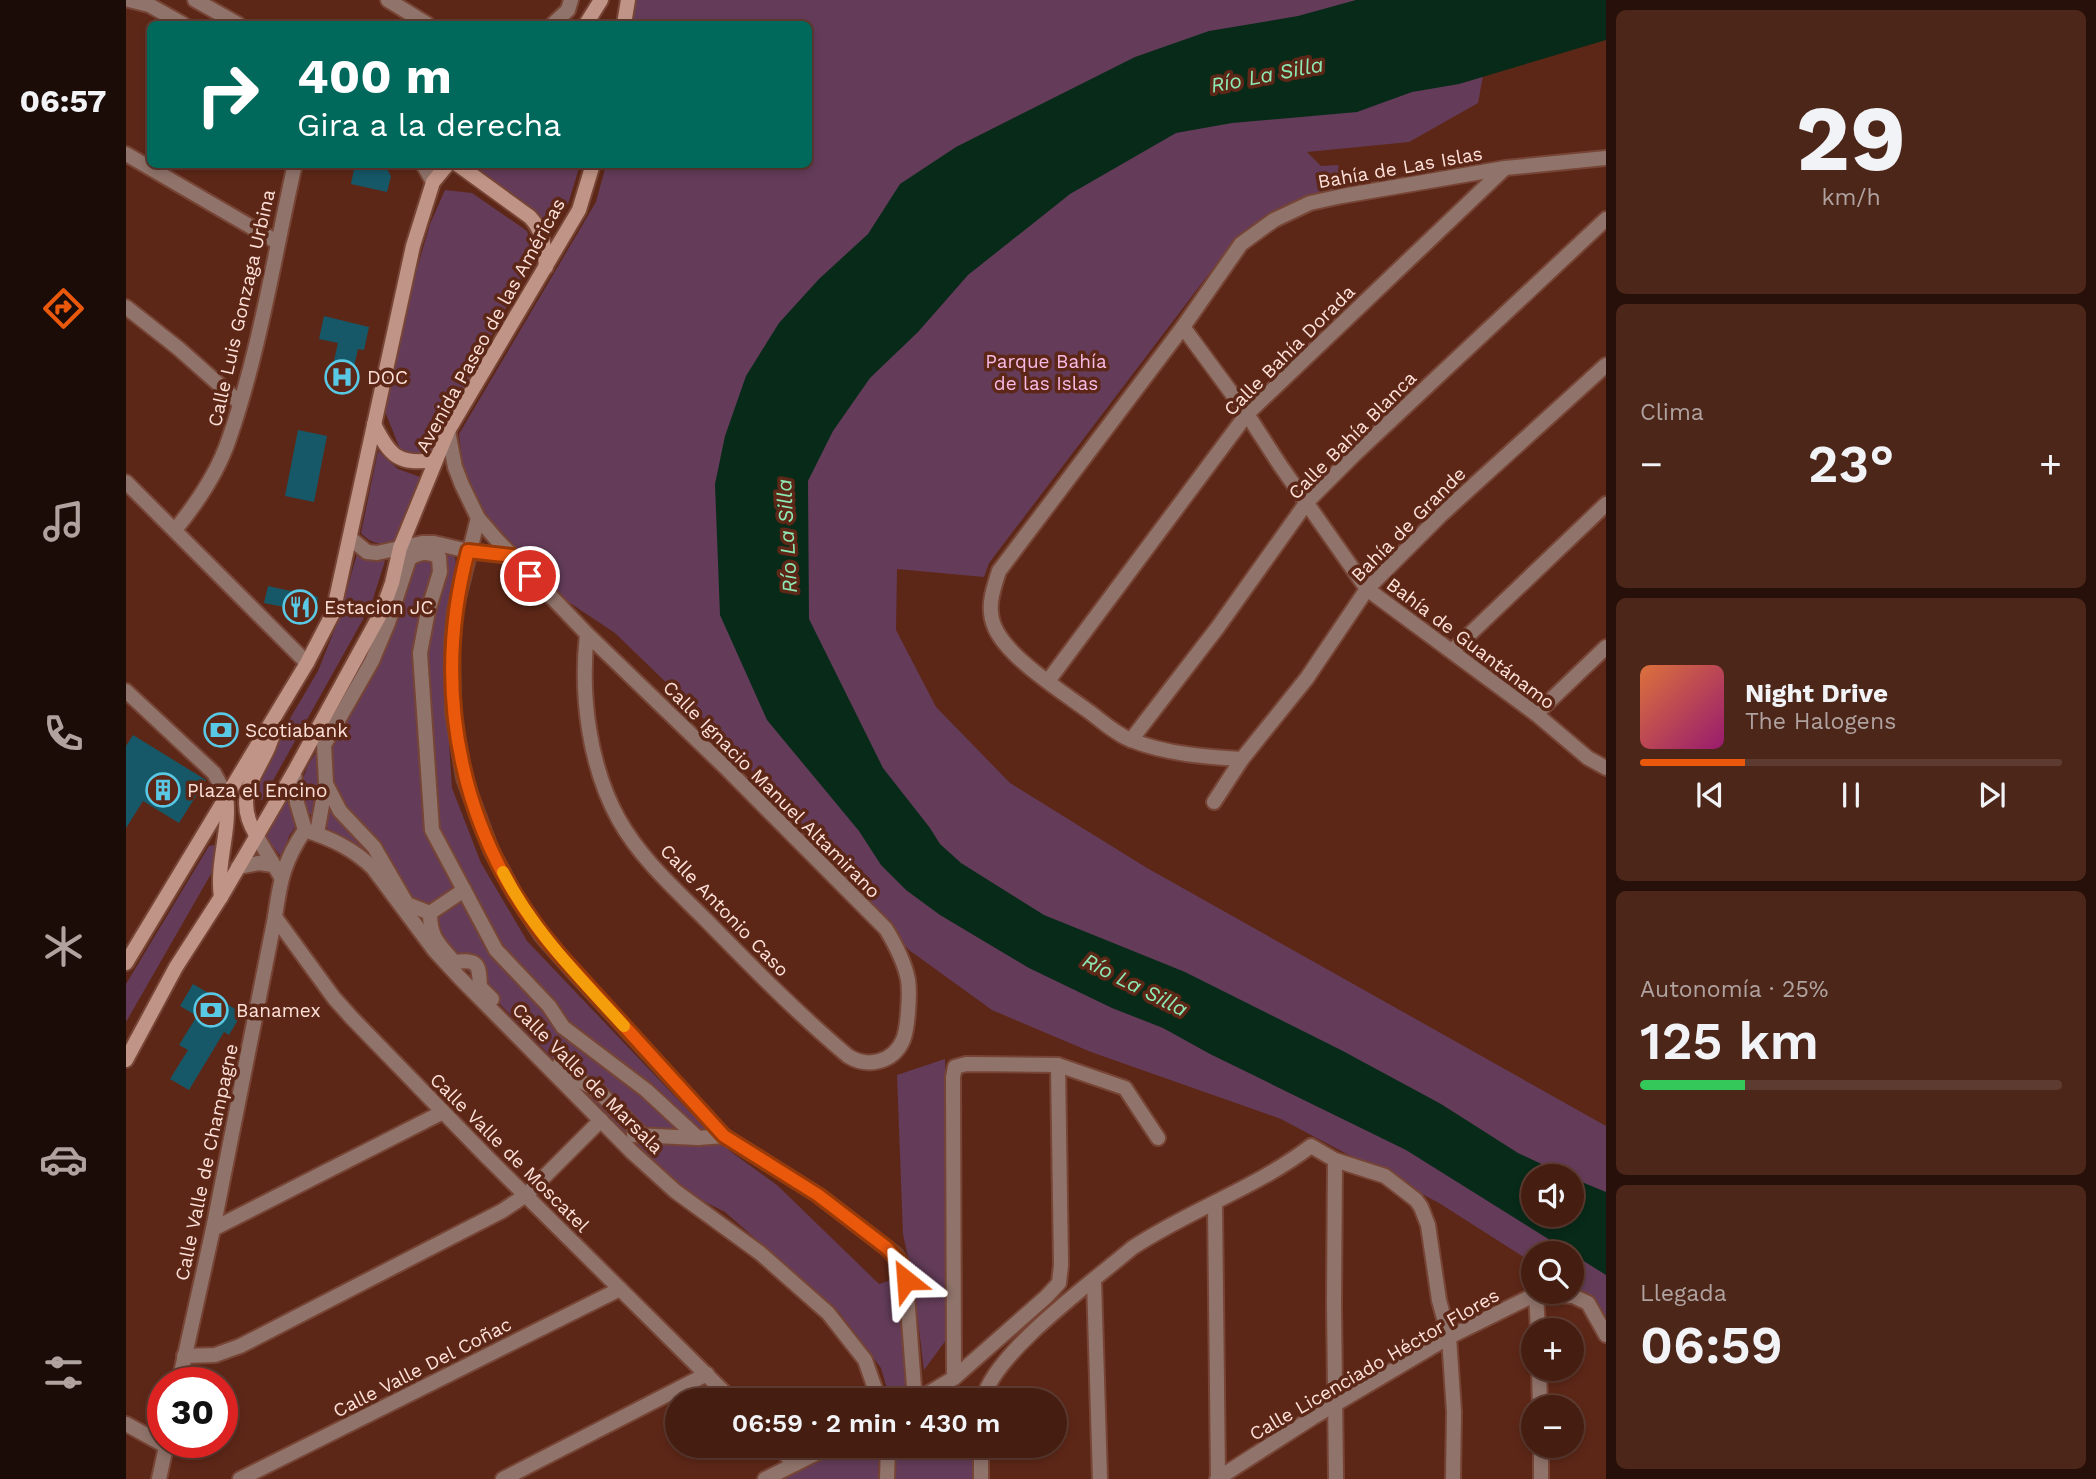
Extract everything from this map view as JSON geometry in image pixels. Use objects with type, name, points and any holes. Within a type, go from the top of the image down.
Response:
[{"type":"main road","points":[[588,21],[601,0]]},
{"type":"main road","points":[[624,21],[628,0]]},
{"type":"main road","points":[[126,963],[307,663],[333,613],[413,246],[433,182],[445,168]]},
{"type":"main road","points":[[463,168],[530,217],[539,227],[546,267]]},
{"type":"main road","name":"Avenida Paseo de las Américas","points":[[126,1060],[176,967],[221,897],[294,772],[382,611],[400,548],[448,431],[579,210],[592,168]]},
{"type":"main road","points":[[374,424],[387,447],[397,458],[410,462],[435,460]]},
{"type":"main road","points":[[256,835],[247,815],[245,795],[275,732],[278,711]]},
{"type":"main road","points":[[221,897],[218,874],[228,824],[226,795]]},
{"type":"street","points":[[129,0],[149,5],[178,21]]},
{"type":"street","points":[[195,0],[233,21]]},
{"type":"street","points":[[388,0],[422,21]]},
{"type":"street","points":[[556,21],[568,10],[570,0]]},
{"type":"street","points":[[126,154],[147,166]]},
{"type":"street","name":"Bahía de Las Islas","points":[[1048,681],[1018,657],[996,629],[990,601],[999,571],[1183,327],[1241,244],[1274,220],[1310,203],[1505,168],[1606,158]]},
{"type":"street","points":[[150,168],[277,242]]},
{"type":"street","name":"Calle Luis Gonzaga Urbina","points":[[175,530],[213,475],[229,440],[262,320],[294,168]]},
{"type":"street","points":[[425,168],[433,182]]},
{"type":"street","name":"Calle Bahía Dorada","points":[[1048,681],[1247,414],[1505,168]]},
{"type":"street","name":"Calle Bahía Blanca","points":[[1131,740],[1218,627],[1307,502],[1606,219]]},
{"type":"street","points":[[126,307],[178,348],[240,403]]},
{"type":"street","name":"Bahía de Guantánamo","points":[[1183,327],[1247,414],[1367,589],[1536,714],[1588,758],[1606,768]]},
{"type":"street","name":"Bahía de Grande","points":[[1214,802],[1242,759],[1307,678],[1367,589],[1442,514],[1606,365]]},
{"type":"street","name":"Calle Ignacio Manuel Altamirano","points":[[448,431],[455,467],[478,518],[587,634],[725,767],[886,929],[896,945],[908,980],[905,1029],[902,1041],[887,1058],[868,1064],[859,1063]]},
{"type":"street","points":[[126,482],[307,663]]},
{"type":"street","points":[[1452,651],[1606,504]]},
{"type":"street","points":[[478,518],[455,610],[452,643],[453,713],[464,778],[491,850],[514,893],[542,936],[724,1136],[818,1195],[896,1255],[906,1280],[915,1388]]},
{"type":"street","points":[[351,538],[367,552],[377,553],[433,543],[467,558]]},
{"type":"street","points":[[430,913],[407,904],[374,847],[340,811],[326,783],[324,745],[372,660],[388,623],[409,559],[421,553],[439,556],[441,562],[420,653],[432,830],[496,950],[549,1006],[562,1027],[646,1090],[698,1138]]},
{"type":"street","points":[[441,562],[512,556]]},
{"type":"street","name":"Calle Antonio Caso","points":[[587,634],[583,669],[590,735],[619,820],[654,868],[719,934],[837,1047],[859,1063]]},
{"type":"street","points":[[1536,714],[1606,648]]},
{"type":"street","points":[[1048,681],[1111,729],[1131,740],[1202,757],[1242,759]]},
{"type":"street","points":[[129,699],[214,773],[226,795]]},
{"type":"street","points":[[294,772],[296,803],[311,832]]},
{"type":"street","name":"Calle Valle de Champagne","points":[[182,1367],[213,1229],[275,917],[277,871],[294,847],[311,832],[326,783]]},
{"type":"street","name":"Calle Valle de Marsala","points":[[311,832],[350,848],[373,868],[443,960],[674,1191],[760,1253],[828,1312],[865,1360],[875,1388]]},
{"type":"street","points":[[256,835],[277,871]]},
{"type":"street","points":[[238,867],[259,863],[277,871]]},
{"type":"street","points":[[430,913],[464,890]]},
{"type":"street","points":[[430,913],[432,934],[454,962],[466,960],[477,965],[481,971],[480,986],[566,1073],[597,1090],[642,1135]]},
{"type":"street","name":"Calle Valle de Moscatel","points":[[275,917],[334,998],[443,1112],[721,1388]]},
{"type":"street","points":[[954,1378],[953,1077],[956,1068],[966,1064],[1058,1065],[1125,1088],[1158,1138]]},
{"type":"street","points":[[937,1388],[954,1378],[1059,1283],[1058,1065]]},
{"type":"street","points":[[213,1229],[443,1112]]},
{"type":"street","points":[[184,1356],[215,1355],[240,1346],[502,1211],[526,1195],[601,1120]]},
{"type":"street","points":[[616,1135],[698,1138],[724,1136]]},
{"type":"street","points":[[988,1388],[995,1375],[1030,1335],[1149,1237],[1290,1162],[1311,1146],[1335,1160],[1385,1176],[1421,1207],[1428,1225],[1439,1300],[1449,1337],[1454,1412],[1453,1479]]},
{"type":"street","points":[[1335,1160],[1336,1479]]},
{"type":"street","points":[[1215,1204],[1217,1479]]},
{"type":"street","points":[[1094,1280],[1100,1479]]},
{"type":"street","name":"Calle Valle Del Coñac","points":[[240,1479],[620,1289]]},
{"type":"street","name":"Calle Licenciado Héctor Flores","points":[[1217,1479],[1335,1404],[1449,1337],[1521,1301]]},
{"type":"street","name":"Calle Licenciado Héctor Flores","points":[[1584,1301],[1592,1308],[1606,1335]]},
{"type":"street","points":[[503,1479],[707,1374]]},
{"type":"street","points":[[126,1424],[147,1434]]},
{"type":"street","points":[[159,1479],[163,1458]]},
{"type":"street","points":[[789,1458],[795,1464]]},
{"type":"street","points":[[765,1479],[807,1458]]},
{"type":"street","points":[[887,1479],[888,1458]]},
{"type":"street","points":[[981,1458],[981,1479]]},
{"type":"street","points":[[1541,1458],[1541,1479]]},
{"type":"green space","name":"Parque Bahía de las Islas","points":[[636,0],[1497,0],[1478,103],[1409,142],[1307,152],[1321,166],[1338,165],[1345,187],[1308,196],[1278,209],[1264,217],[1224,254],[989,563],[984,577],[897,569],[896,630],[936,707],[1010,783],[1147,868],[1606,1126],[1606,1316],[1584,1299],[1584,1241],[1521,1241],[1521,1255],[1439,1203],[1281,1119],[1091,1052],[992,1010],[909,950],[838,866],[706,721],[615,633],[564,599],[488,523],[474,501],[463,471],[459,434],[596,202],[605,168],[812,168],[812,21],[632,21]]},
{"type":"green space","points":[[478,168],[579,168],[568,204],[551,234],[545,222]]},
{"type":"green space","points":[[445,190],[472,193],[527,231],[532,248],[526,269],[431,451],[414,455],[400,449],[384,409],[405,310],[430,224]]},
{"type":"green space","points":[[378,451],[398,469],[420,477],[395,542],[390,543],[372,541],[361,533]]},
{"type":"green space","points":[[449,552],[455,558],[457,570],[444,638],[452,788],[481,863],[527,941],[730,1151],[778,1186],[879,1284],[897,1278],[903,1286],[908,1388],[887,1388],[881,1368],[838,1311],[725,1212],[691,1195],[625,1133],[456,959],[379,863],[318,822],[301,800],[301,784],[308,765],[357,689],[410,558]]},
{"type":"green space","points":[[357,554],[385,561],[371,605],[262,800],[255,799],[248,790],[318,671],[338,621]]},
{"type":"green space","points":[[291,792],[289,807],[296,826],[289,836],[282,858],[265,836]]},
{"type":"green space","points":[[214,845],[220,849],[219,860],[126,1022],[126,984],[209,846]]},
{"type":"green space","points":[[945,1059],[949,1336],[924,1370],[913,1281],[903,1234],[897,1075]]},
{"type":"green space","points":[[825,1458],[879,1458],[878,1479],[783,1479]]},
{"type":"green space","points":[[895,1458],[973,1458],[973,1479],[895,1479]]},
{"type":"water","name":"Río La Silla","points":[[1356,0],[1606,0],[1606,40],[1459,84],[1412,92],[1357,112],[1232,123],[1176,133],[1070,194],[968,275],[918,332],[870,378],[833,431],[808,481],[809,619],[883,768],[940,844],[961,863],[1044,915],[1185,972],[1341,1050],[1441,1104],[1518,1153],[1541,1164],[1521,1164],[1521,1222],[1406,1150],[1210,1054],[1163,1028],[1112,1008],[1029,968],[940,915],[906,890],[881,865],[859,831],[767,720],[720,615],[715,484],[725,436],[746,376],[779,323],[819,279],[868,234],[900,184],[956,147],[1135,57],[1209,31],[1298,16]]},
{"type":"water","points":[[1584,1183],[1606,1192],[1606,1275],[1584,1261],[1584,1241],[1552,1241],[1529,1227],[1584,1227]]},
{"type":"building","points":[[354,168],[386,168],[391,176],[387,192],[351,184]]},
{"type":"building","points":[[324,316],[369,327],[364,350],[358,349],[348,392],[328,387],[338,343],[319,339]]},
{"type":"building","points":[[298,430],[327,436],[314,502],[285,496]]},
{"type":"building","name":"Estacion JC","points":[[268,586],[318,597],[315,613],[264,603]]},
{"type":"building","name":"Plaza el Encino","points":[[133,735],[206,780],[179,823],[143,801],[126,828],[126,746]]},
{"type":"building","points":[[193,984],[242,1013],[229,1035],[224,1032],[189,1090],[170,1079],[188,1050],[179,1045],[197,1016],[180,1006]]},
{"type":"slow traffic","points":[[503,872],[542,936],[624,1026]]},
{"type":"place","name":"DOC","points":[[342,377]]},
{"type":"place","name":"Estacion JC","points":[[300,607]]},
{"type":"place","name":"Scotiabank","points":[[221,730]]},
{"type":"place","name":"Plaza el Encino","points":[[163,790]]},
{"type":"place","name":"Banamex","points":[[211,1010]]},
{"type":"route","points":[[530,576],[512,556],[468,551],[455,610],[452,678],[458,748],[464,778],[491,850],[514,893],[542,936],[724,1136],[818,1195],[896,1255],[906,1280]]}]
